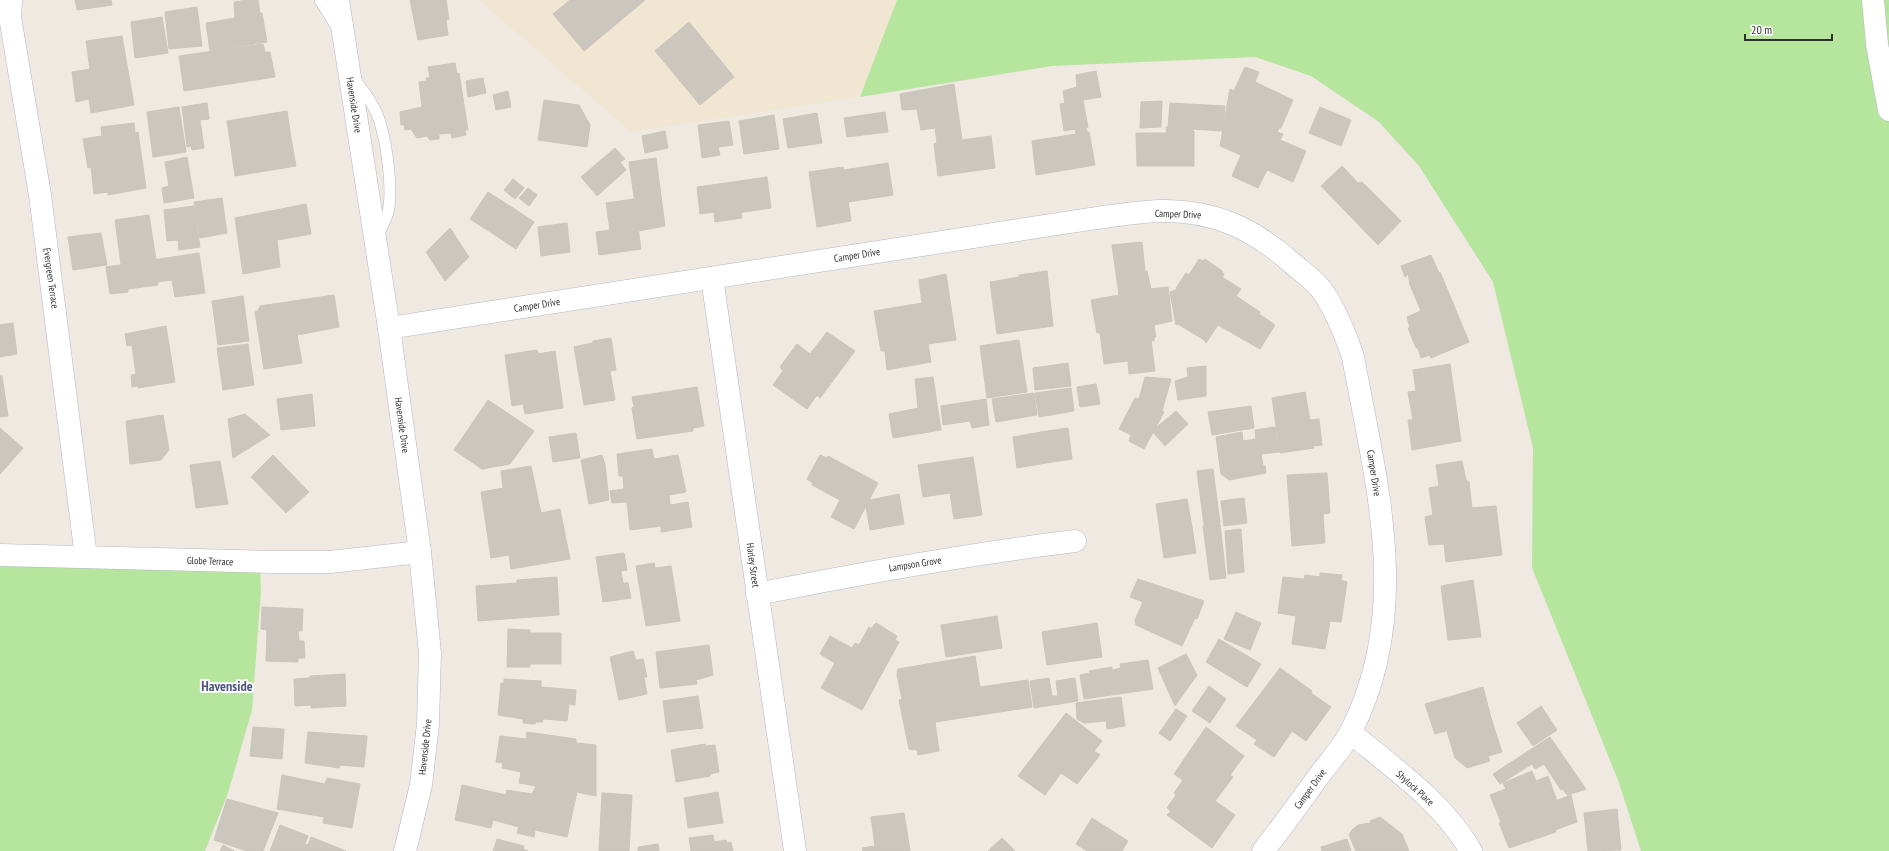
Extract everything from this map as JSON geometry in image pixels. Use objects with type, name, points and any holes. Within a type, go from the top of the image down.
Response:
[{"type":"street","name":"Evergreen Terrace","points":[[10,0],[10,17],[40,196],[86,558]]},
{"type":"street","name":"Havenside Drive","points":[[338,0],[389,328],[420,552],[430,653],[428,724],[421,785],[412,830],[405,851]]},
{"type":"street","points":[[1873,0],[1877,44],[1889,110]]},
{"type":"street","name":"Camper Drive","points":[[389,328],[1070,222],[1160,211],[1206,215],[1222,219],[1245,229],[1272,246],[1320,289],[1336,313],[1345,334],[1353,357],[1374,471],[1384,536],[1386,593],[1385,614],[1380,648],[1366,700],[1351,733],[1263,851]]},
{"type":"street","name":"Harley Street","points":[[712,278],[795,851]]},
{"type":"street","name":"Lampson Grove","points":[[757,594],[867,572],[1010,549],[1074,541]]},
{"type":"street","name":"Globe Terrace","points":[[0,555],[322,562],[420,552]]},
{"type":"street","name":"Shylock Place","points":[[1351,733],[1429,798],[1465,841],[1471,851]]},
{"type":"lane","points":[[320,0],[344,38]]},
{"type":"shaded area","points":[[479,0],[897,0],[860,97],[631,132]]},
{"type":"green space","points":[[897,0],[1889,0],[1889,851],[1641,851],[1618,780],[1532,568],[1533,448],[1493,282],[1419,166],[1379,122],[1311,76],[1255,57],[1052,66],[860,97]]},
{"type":"green space","points":[[0,554],[260,562],[261,591],[252,710],[228,793],[205,851],[0,851]]},
{"type":"building","points":[[75,0],[111,0],[112,5],[77,10]]},
{"type":"building","points":[[258,0],[267,42],[210,51],[206,23],[235,18],[234,2]]},
{"type":"building","points":[[410,0],[446,0],[449,19],[446,20],[448,35],[418,40]]},
{"type":"building","points":[[570,0],[645,0],[584,51],[553,14]]},
{"type":"building","points":[[197,7],[202,46],[169,49],[165,12]]},
{"type":"building","points":[[162,17],[168,53],[135,58],[131,22]]},
{"type":"building","points":[[689,22],[734,77],[700,105],[655,51]]},
{"type":"building","points":[[122,36],[134,105],[91,113],[89,99],[76,102],[72,72],[90,69],[86,41]]},
{"type":"building","points":[[263,44],[265,52],[270,52],[275,77],[184,91],[179,56]]},
{"type":"building","points":[[455,63],[457,74],[459,73],[468,130],[465,130],[466,135],[452,138],[451,133],[439,134],[439,139],[430,140],[427,136],[417,138],[411,129],[405,130],[404,125],[401,125],[400,112],[422,107],[419,82],[427,81],[426,78],[430,78],[428,67]]},
{"type":"building","points":[[1245,67],[1259,72],[1255,82],[1293,100],[1281,128],[1279,128],[1277,132],[1283,134],[1280,140],[1306,151],[1293,182],[1267,170],[1258,188],[1232,176],[1241,155],[1220,146],[1230,89],[1234,91]]},
{"type":"building","points":[[1096,71],[1101,97],[1083,100],[1088,127],[1086,128],[1087,132],[1089,132],[1095,165],[1036,175],[1032,141],[1076,134],[1075,129],[1064,131],[1060,104],[1065,103],[1063,91],[1077,87],[1076,75]]},
{"type":"building","points":[[483,78],[486,93],[468,97],[466,81]]},
{"type":"building","points":[[954,84],[962,140],[991,136],[995,168],[938,176],[934,144],[937,143],[935,128],[921,130],[917,109],[902,110],[900,94]]},
{"type":"building","points":[[508,91],[511,107],[496,110],[493,95]]},
{"type":"building","points":[[544,100],[579,105],[590,125],[587,147],[538,140]]},
{"type":"building","points":[[1162,101],[1161,127],[1140,128],[1141,102]]},
{"type":"building","points":[[207,103],[209,119],[200,120],[204,148],[192,150],[191,146],[187,147],[182,107]]},
{"type":"building","points":[[1170,103],[1225,106],[1223,131],[1192,129],[1194,132],[1194,166],[1137,166],[1136,133],[1167,133],[1166,127],[1168,127]]},
{"type":"building","points":[[179,107],[186,152],[153,157],[147,112]]},
{"type":"building","points":[[1320,107],[1351,120],[1341,146],[1309,133]]},
{"type":"building","points":[[287,111],[291,138],[231,148],[227,121]]},
{"type":"building","points":[[885,112],[888,132],[847,137],[844,118]]},
{"type":"building","points":[[817,113],[822,143],[788,148],[783,119]]},
{"type":"building","points":[[774,115],[779,149],[744,154],[739,121]]},
{"type":"building","points":[[729,121],[733,145],[718,147],[720,155],[702,158],[698,125]]},
{"type":"building","points":[[134,123],[135,133],[138,132],[146,188],[108,195],[108,192],[94,194],[91,167],[88,168],[83,139],[102,136],[101,127]]},
{"type":"building","points":[[665,131],[668,148],[645,153],[642,136]]},
{"type":"building","points":[[291,138],[296,166],[235,176],[231,148]]},
{"type":"building","points":[[615,148],[625,159],[620,162],[626,170],[597,196],[581,177]]},
{"type":"building","points":[[187,157],[194,198],[164,203],[162,188],[169,186],[165,162]]},
{"type":"building","points":[[656,158],[665,226],[639,231],[629,162]]},
{"type":"building","points":[[888,163],[893,195],[848,202],[844,170]]},
{"type":"building","points":[[1342,166],[1358,183],[1362,182],[1401,221],[1378,245],[1321,186]]},
{"type":"building","points":[[843,167],[851,221],[817,227],[809,172]]},
{"type":"building","points":[[767,177],[771,208],[744,212],[740,181]]},
{"type":"building","points":[[513,179],[524,188],[515,199],[504,190]]},
{"type":"building","points":[[740,181],[744,212],[741,212],[742,218],[715,222],[714,212],[700,214],[697,187]]},
{"type":"building","points":[[528,188],[537,195],[529,206],[519,198]]},
{"type":"building","points":[[488,192],[510,206],[492,233],[470,219]]},
{"type":"building","points":[[222,198],[227,233],[200,238],[194,202]]},
{"type":"building","points":[[634,199],[641,249],[599,255],[596,232],[610,230],[606,203]]},
{"type":"building","points":[[306,204],[311,234],[277,240],[280,267],[243,274],[235,218]]},
{"type":"building","points":[[194,206],[200,247],[179,250],[178,240],[167,241],[164,210]]},
{"type":"building","points":[[510,206],[534,222],[516,249],[492,233]]},
{"type":"building","points":[[149,215],[156,260],[121,264],[115,220]]},
{"type":"building","points":[[567,223],[570,252],[541,256],[538,227]]},
{"type":"building","points":[[450,228],[469,257],[445,281],[426,252]]},
{"type":"building","points":[[101,233],[107,265],[73,270],[68,237]]},
{"type":"building","points":[[1142,242],[1145,271],[1147,271],[1151,289],[1168,287],[1172,321],[1154,325],[1156,337],[1154,337],[1154,341],[1151,340],[1155,371],[1129,374],[1128,361],[1104,364],[1100,333],[1097,333],[1091,300],[1119,295],[1112,245]]},
{"type":"building","points":[[199,253],[205,293],[175,297],[172,280],[157,282],[158,285],[128,289],[128,292],[110,294],[106,267]]},
{"type":"building","points":[[1431,255],[1439,273],[1440,272],[1469,342],[1431,358],[1430,355],[1421,358],[1418,348],[1416,348],[1408,328],[1410,328],[1407,317],[1421,311],[1410,285],[1408,274],[1405,277],[1401,266]]},
{"type":"building","points":[[1199,259],[1203,261],[1205,259],[1222,271],[1224,275],[1222,277],[1241,289],[1236,296],[1260,312],[1259,314],[1275,325],[1260,349],[1218,325],[1206,343],[1204,340],[1178,324],[1176,325],[1170,292],[1178,289],[1176,288],[1186,273],[1189,275]]},
{"type":"building","points":[[1047,271],[1053,326],[997,334],[990,282],[1019,277],[1019,275]]},
{"type":"building","points":[[946,274],[956,340],[928,344],[931,362],[887,370],[885,351],[881,351],[874,311],[922,303],[919,280]]},
{"type":"building","points":[[334,295],[339,327],[297,335],[302,363],[264,369],[255,312],[258,311],[260,306]]},
{"type":"building","points":[[243,296],[249,341],[218,345],[212,301]]},
{"type":"building","points":[[13,323],[17,354],[0,357],[0,325]]},
{"type":"building","points":[[166,326],[175,382],[138,388],[138,386],[132,387],[131,375],[136,374],[132,345],[127,346],[125,334]]},
{"type":"building","points":[[827,332],[855,351],[820,398],[817,395],[807,409],[773,385],[783,371],[780,367],[797,344],[810,354]]},
{"type":"building","points":[[611,338],[616,370],[610,371],[615,400],[584,405],[574,347],[592,343],[593,341]]},
{"type":"building","points":[[1019,340],[1027,392],[987,398],[980,346]]},
{"type":"building","points":[[248,344],[254,385],[223,390],[217,348]]},
{"type":"building","points":[[537,350],[538,354],[555,351],[563,408],[525,414],[523,404],[512,406],[505,355]]},
{"type":"building","points":[[1068,363],[1071,386],[1035,390],[1033,368]]},
{"type":"building","points":[[1450,364],[1461,441],[1412,450],[1408,420],[1413,420],[1408,392],[1416,391],[1413,370]]},
{"type":"building","points":[[1206,366],[1206,396],[1178,400],[1175,381],[1188,377],[1187,368]]},
{"type":"building","points":[[0,376],[2,376],[8,416],[0,417]]},
{"type":"building","points":[[933,377],[941,430],[893,438],[889,414],[918,408],[915,379]]},
{"type":"building","points":[[1145,377],[1171,379],[1162,411],[1164,412],[1144,449],[1129,441],[1131,435],[1119,429],[1135,398],[1139,399]]},
{"type":"building","points":[[1096,384],[1100,404],[1080,407],[1077,387]]},
{"type":"building","points":[[697,387],[704,426],[693,428],[693,431],[637,439],[632,408],[634,406],[632,397]]},
{"type":"building","points":[[1071,388],[1074,411],[1039,417],[1035,393]]},
{"type":"building","points":[[1305,392],[1310,420],[1319,419],[1322,445],[1313,446],[1314,448],[1280,453],[1272,398]]},
{"type":"building","points":[[1034,393],[1037,415],[996,422],[992,399]]},
{"type":"building","points":[[312,394],[315,426],[281,430],[277,399]]},
{"type":"building","points":[[986,399],[989,425],[972,428],[970,421],[943,425],[941,406]]},
{"type":"building","points":[[488,400],[534,431],[510,464],[482,469],[454,450]]},
{"type":"building","points":[[1251,406],[1254,428],[1212,435],[1208,412]]},
{"type":"building","points":[[1176,411],[1188,424],[1165,446],[1152,431]]},
{"type":"building","points":[[245,414],[270,435],[233,458],[228,419]]},
{"type":"building","points":[[163,415],[169,450],[161,460],[130,464],[126,421]]},
{"type":"building","points":[[1275,427],[1279,452],[1261,454],[1266,473],[1229,480],[1221,474],[1216,437],[1242,432],[1243,441],[1256,439],[1255,430]]},
{"type":"building","points":[[0,428],[23,448],[0,474]]},
{"type":"building","points":[[1068,428],[1072,459],[1046,463],[1041,432]]},
{"type":"building","points":[[1041,432],[1046,463],[1017,468],[1013,437]]},
{"type":"building","points":[[576,433],[580,458],[553,462],[549,437]]},
{"type":"building","points":[[652,449],[654,459],[678,455],[686,492],[669,495],[670,505],[688,502],[692,527],[661,532],[661,526],[630,530],[627,502],[612,503],[610,491],[624,489],[623,476],[619,476],[617,454]]},
{"type":"building","points":[[273,455],[309,492],[286,513],[251,477]]},
{"type":"building","points":[[602,455],[605,465],[609,500],[589,504],[581,460]]},
{"type":"building","points":[[820,455],[827,458],[828,456],[878,483],[854,529],[831,517],[840,500],[812,485],[813,483],[807,479]]},
{"type":"building","points":[[973,457],[982,515],[954,519],[950,493],[923,497],[918,465]]},
{"type":"building","points":[[220,461],[228,504],[196,508],[190,465]]},
{"type":"building","points":[[1462,461],[1466,480],[1469,482],[1472,508],[1496,506],[1502,555],[1446,562],[1444,544],[1429,545],[1425,517],[1433,515],[1429,488],[1439,486],[1436,465]]},
{"type":"building","points":[[531,466],[541,513],[560,509],[570,559],[511,569],[509,555],[491,558],[481,492],[503,488],[501,471]]},
{"type":"building","points":[[1213,469],[1220,523],[1204,525],[1197,471]]},
{"type":"building","points":[[1327,473],[1330,513],[1323,514],[1325,543],[1292,546],[1287,475]]},
{"type":"building","points":[[899,494],[904,524],[870,530],[865,501]]},
{"type":"building","points":[[1244,498],[1247,523],[1224,526],[1221,501]]},
{"type":"building","points":[[1187,499],[1192,527],[1160,532],[1156,504]]},
{"type":"building","points":[[1220,524],[1226,578],[1210,580],[1203,526]]},
{"type":"building","points":[[1192,527],[1196,553],[1164,558],[1160,532]]},
{"type":"building","points":[[1241,529],[1244,572],[1228,574],[1225,531]]},
{"type":"building","points":[[624,553],[627,570],[621,571],[623,583],[628,583],[631,598],[603,602],[596,557]]},
{"type":"building","points":[[654,563],[655,568],[671,566],[680,621],[646,626],[636,566]]},
{"type":"building","points":[[1320,573],[1342,575],[1341,580],[1347,582],[1341,622],[1330,621],[1325,649],[1292,644],[1296,616],[1278,613],[1283,577],[1304,579],[1305,575],[1320,577]]},
{"type":"building","points":[[557,577],[559,615],[478,621],[476,586],[517,583],[517,580]]},
{"type":"building","points":[[1138,579],[1204,601],[1197,619],[1195,618],[1182,646],[1136,625],[1135,620],[1143,602],[1130,597]]},
{"type":"building","points":[[1473,580],[1481,637],[1448,640],[1441,586]]},
{"type":"building","points":[[262,607],[303,609],[302,631],[298,631],[299,641],[304,641],[305,658],[298,658],[298,662],[266,661],[267,630],[261,629]]},
{"type":"building","points":[[1236,612],[1261,623],[1250,650],[1224,639]]},
{"type":"building","points":[[997,616],[1002,648],[946,657],[941,625]]},
{"type":"building","points":[[876,623],[897,636],[895,640],[899,642],[862,710],[821,688],[835,663],[820,654],[830,636],[852,648],[855,643],[859,645],[869,627],[871,629]]},
{"type":"building","points":[[1097,623],[1102,657],[1047,665],[1042,632]]},
{"type":"building","points":[[508,629],[530,630],[530,633],[561,633],[561,664],[530,664],[530,667],[507,667]]},
{"type":"building","points":[[1219,639],[1261,664],[1247,687],[1206,662]]},
{"type":"building","points":[[709,645],[713,675],[696,680],[697,684],[660,688],[656,652]]},
{"type":"building","points":[[633,651],[636,660],[643,659],[647,677],[644,677],[647,694],[619,700],[610,657]]},
{"type":"building","points":[[1186,654],[1197,675],[1175,706],[1158,668]]},
{"type":"building","points":[[975,656],[980,687],[1028,680],[1032,707],[935,722],[939,751],[918,755],[917,750],[909,749],[899,700],[902,699],[897,675],[898,669]]},
{"type":"building","points":[[1148,660],[1153,689],[1084,699],[1080,675],[1090,673],[1089,671],[1112,667],[1112,670],[1121,668],[1120,664]]},
{"type":"building","points":[[1280,668],[1331,707],[1306,741],[1292,731],[1274,757],[1254,744],[1257,740],[1236,726]]},
{"type":"building","points":[[345,674],[346,706],[311,708],[311,705],[295,706],[294,679],[310,678],[310,676]]},
{"type":"building","points":[[1049,678],[1052,696],[1058,696],[1056,681],[1075,678],[1078,701],[1034,708],[1030,681]]},
{"type":"building","points":[[504,679],[541,681],[541,687],[576,690],[575,705],[569,704],[567,721],[544,719],[542,720],[543,722],[536,722],[535,724],[523,723],[523,719],[498,715],[501,683],[504,683]]},
{"type":"building","points":[[1209,686],[1226,699],[1210,723],[1192,711]]},
{"type":"building","points":[[1483,687],[1491,718],[1435,734],[1425,704]]},
{"type":"building","points":[[698,696],[703,728],[667,732],[663,701]]},
{"type":"building","points":[[1121,697],[1125,726],[1107,729],[1106,721],[1084,723],[1077,719],[1076,703]]},
{"type":"building","points":[[1541,706],[1557,730],[1533,746],[1517,723]]},
{"type":"building","points":[[1176,709],[1187,716],[1170,741],[1159,733]]},
{"type":"building","points":[[1066,713],[1102,741],[1094,751],[1100,755],[1077,784],[1061,773],[1045,795],[1018,776]]},
{"type":"building","points":[[1491,718],[1502,752],[1488,756],[1490,761],[1467,768],[1455,758],[1447,731]]},
{"type":"building","points":[[253,727],[284,729],[282,759],[250,756]]},
{"type":"building","points":[[1206,727],[1244,756],[1230,775],[1233,777],[1215,801],[1235,815],[1212,848],[1167,815],[1171,811],[1167,808],[1176,795],[1174,793],[1183,780],[1174,774]]},
{"type":"building","points":[[308,732],[367,736],[364,767],[340,765],[339,768],[305,763]]},
{"type":"building","points":[[527,732],[576,739],[576,743],[596,745],[596,796],[577,792],[567,837],[535,830],[534,837],[517,833],[519,827],[493,820],[491,828],[455,820],[462,785],[506,795],[507,790],[532,794],[536,786],[519,783],[521,772],[502,768],[503,763],[496,762],[500,736],[526,739]]},
{"type":"building","points":[[1550,737],[1586,789],[1567,795],[1563,789],[1561,790],[1544,764],[1535,769],[1532,764],[1500,784],[1493,774]]},
{"type":"building","points":[[705,744],[706,746],[715,745],[719,772],[710,774],[710,776],[676,782],[671,750]]},
{"type":"building","points":[[1532,771],[1536,781],[1548,776],[1557,801],[1501,822],[1490,795],[1506,789],[1503,783]]},
{"type":"building","points":[[282,775],[325,784],[327,778],[360,784],[352,828],[323,823],[324,817],[277,809]]},
{"type":"building","points":[[718,792],[723,823],[688,828],[684,798]]},
{"type":"building","points":[[602,793],[632,795],[629,851],[599,851]]},
{"type":"building","points":[[1571,795],[1577,822],[1555,830],[1556,832],[1509,848],[1499,823]]},
{"type":"building","points":[[227,799],[278,813],[263,851],[247,851],[214,840]]},
{"type":"building","points":[[1617,809],[1621,850],[1588,851],[1584,813]]},
{"type":"building","points":[[904,813],[910,851],[863,851],[862,848],[875,846],[871,817]]},
{"type":"building","points":[[1380,817],[1402,834],[1409,851],[1356,851],[1349,835],[1352,830],[1358,825],[1371,823],[1370,821]]},
{"type":"building","points":[[1092,818],[1128,841],[1122,851],[1087,851],[1076,844]]},
{"type":"building","points":[[280,825],[308,836],[305,844],[308,845],[311,837],[346,851],[270,851]]},
{"type":"building","points":[[713,835],[714,842],[726,840],[727,843],[731,842],[733,851],[691,851],[689,838]]},
{"type":"building","points":[[1002,838],[1015,851],[988,851]]},
{"type":"building","points":[[497,839],[524,846],[523,849],[528,851],[493,851]]},
{"type":"building","points":[[1347,839],[1351,851],[1322,851],[1321,847]]},
{"type":"building","points":[[658,844],[659,851],[638,851],[638,847]]},
{"type":"building","points":[[223,845],[234,851],[220,851]]},
{"type":"district","name":"Havenside","points":[[227,686]]}]
